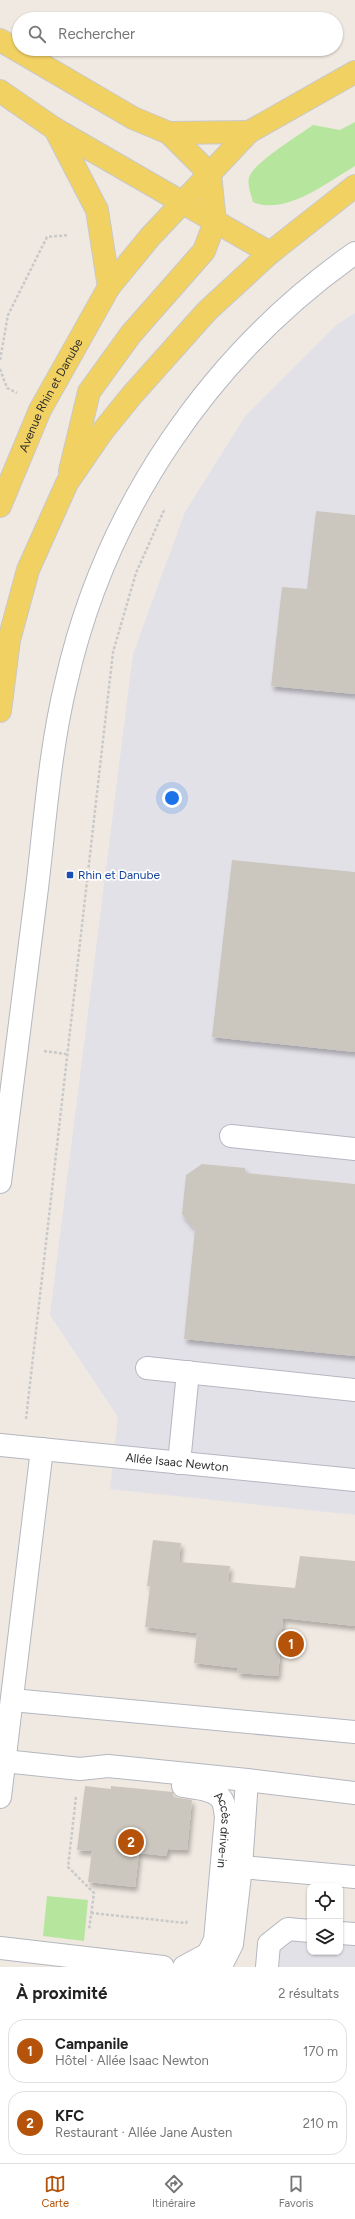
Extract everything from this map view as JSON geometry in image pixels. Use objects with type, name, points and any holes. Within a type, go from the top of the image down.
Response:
[{"type":"main road","points":[[0,40],[12,47]]},
{"type":"main road","points":[[27,56],[133,118],[169,132],[249,132],[355,72]]},
{"type":"main road","points":[[0,91],[55,129],[270,253]]},
{"type":"main road","points":[[55,129],[97,210],[109,287]]},
{"type":"main road","points":[[67,483],[89,392],[131,334],[204,251],[216,222],[210,174],[169,132]]},
{"type":"main road","name":"Avenue Rhin et Danube","points":[[0,506],[40,410],[109,287],[150,238],[249,132]]},
{"type":"main road","points":[[0,711],[9,640],[28,570],[67,483],[102,432],[132,395],[207,311],[270,253],[355,186]]},
{"type":"street","points":[[0,1182],[52,766],[65,684],[90,599],[132,504],[158,459],[205,393],[245,347],[280,313],[355,253]]},
{"type":"street","points":[[231,1136],[355,1149]]},
{"type":"street","points":[[147,1368],[355,1390]]},
{"type":"street","points":[[179,1463],[188,1372]]},
{"type":"street","name":"Allée Isaac Newton","points":[[0,1445],[355,1480]]},
{"type":"street","points":[[0,1797],[42,1450]]},
{"type":"street","points":[[12,1700],[355,1732]]},
{"type":"street","points":[[4,1761],[80,1769],[108,1766],[355,1793]]},
{"type":"street","name":"Accès drive-in","points":[[80,1769],[107,1778],[202,1789],[214,1792],[222,1800],[226,1817],[216,1940],[208,1954],[184,1967]]},
{"type":"street","points":[[209,1967],[221,1966],[232,1944],[241,1867],[247,1780]]},
{"type":"street","points":[[241,1867],[355,1877]]},
{"type":"street","points":[[267,1967],[269,1944],[288,1929],[307,1931]]},
{"type":"street","points":[[343,1933],[355,1934]]},
{"type":"street","points":[[0,1948],[163,1967]]},
{"type":"path","points":[[0,360],[8,315],[47,237],[69,235]]},
{"type":"path","points":[[0,369],[7,388],[19,395]]},
{"type":"path","points":[[26,1414],[113,652],[136,573],[168,503]]},
{"type":"path","points":[[80,1769],[68,1867],[94,1893],[86,1958]]},
{"type":"path","points":[[91,1913],[186,1923],[189,1917]]},
{"type":"shaded area","points":[[355,313],[355,1515],[110,1489],[118,1417],[50,1315],[133,654],[185,512],[246,415],[335,326]]},
{"type":"shaded area","points":[[266,1934],[307,1937],[307,1955],[343,1955],[343,1939],[355,1940],[355,1967],[262,1967]]},
{"type":"green space","points":[[355,122],[355,166],[319,188],[292,201],[279,205],[265,205],[253,202],[249,185],[250,175],[254,169],[269,155],[313,125],[340,130]]},
{"type":"green space","points":[[47,1896],[88,1900],[84,1941],[43,1936]]},
{"type":"building","points":[[316,511],[355,515],[355,694],[271,686],[282,587],[307,589]]},
{"type":"building","points":[[232,860],[355,872],[355,1052],[212,1037]]},
{"type":"building","points":[[202,1164],[245,1168],[246,1173],[355,1184],[355,1356],[184,1339],[195,1229],[182,1214],[186,1175]]},
{"type":"building","points":[[153,1540],[181,1543],[179,1562],[230,1566],[228,1582],[295,1588],[300,1556],[355,1561],[355,1626],[283,1618],[278,1676],[237,1673],[238,1668],[194,1663],[197,1633],[145,1627],[150,1586],[147,1586]]},
{"type":"building","points":[[85,1786],[111,1789],[111,1786],[173,1792],[173,1797],[192,1800],[187,1850],[168,1849],[166,1856],[139,1853],[135,1887],[88,1882],[92,1851],[77,1850]]},
{"type":"place","name":"Rhin et Danube","points":[[70,875]]},
{"type":"place","name":"Campanile","points":[[291,1644]]},
{"type":"place","name":"KFC","points":[[131,1842]]}]
